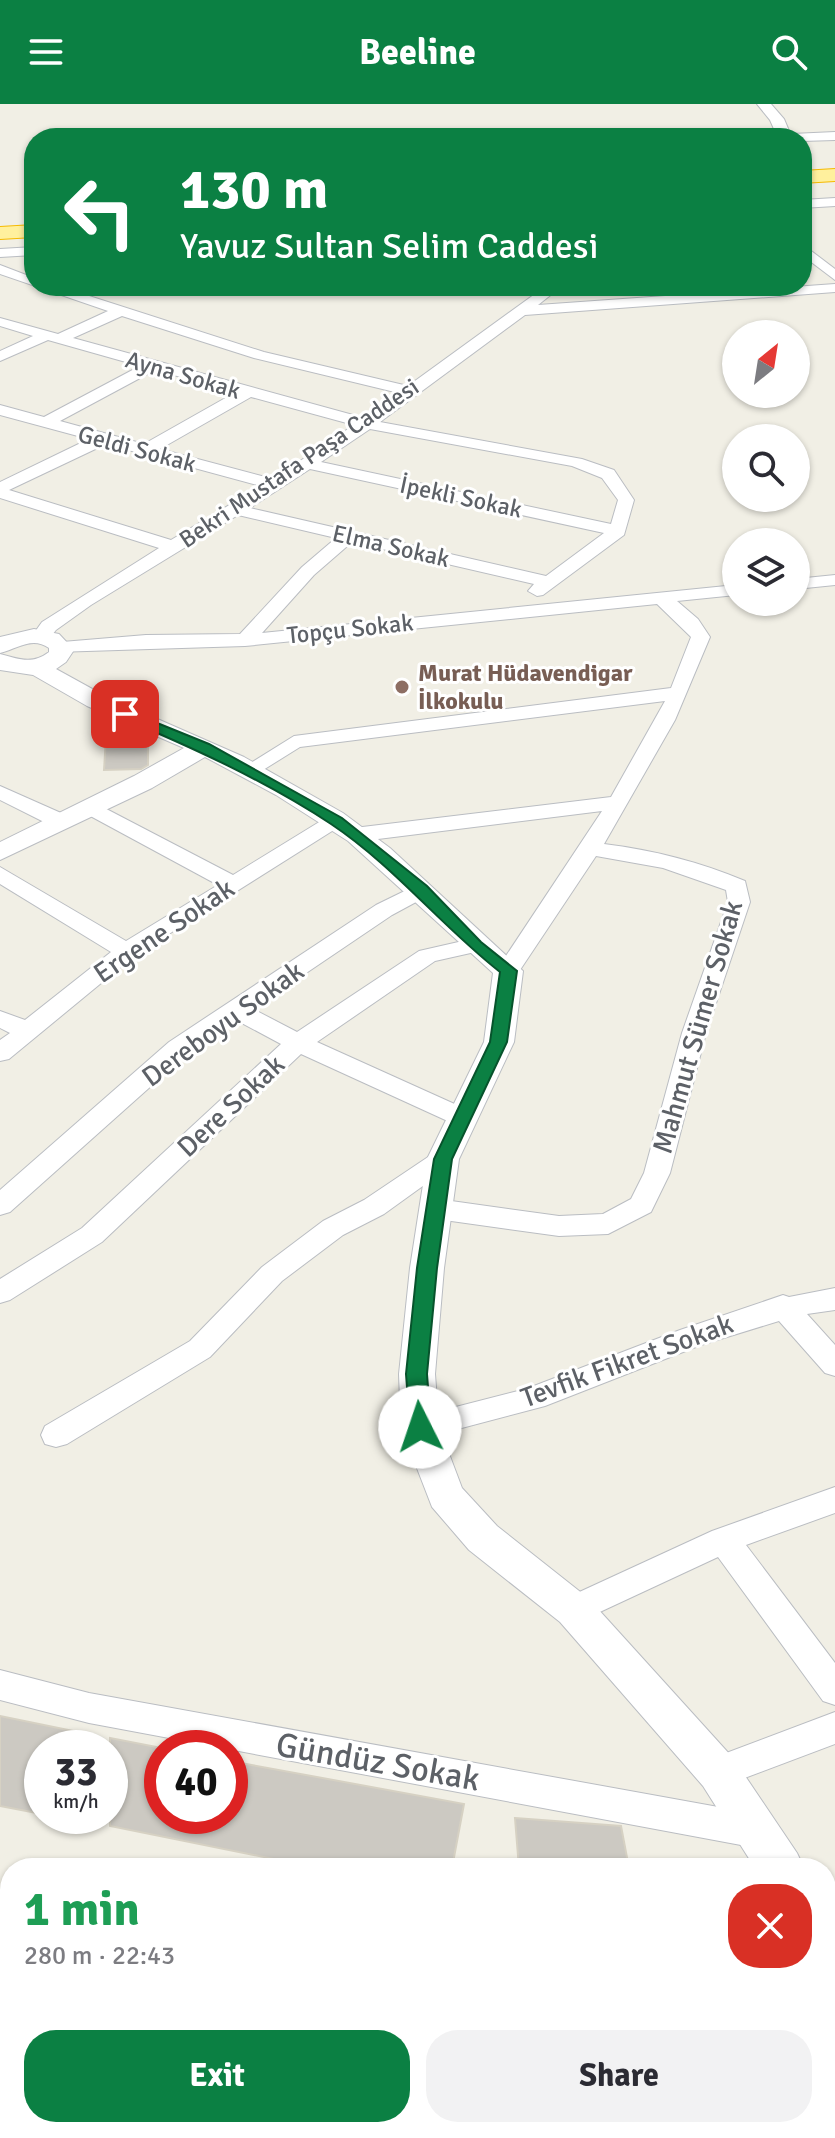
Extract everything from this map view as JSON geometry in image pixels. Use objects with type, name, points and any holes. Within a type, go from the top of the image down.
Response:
[{"type":"highway","points":[[812,167],[835,165]]},
{"type":"highway","points":[[812,176],[835,175]]},
{"type":"highway","points":[[0,223],[24,221]]},
{"type":"highway","points":[[0,233],[24,232]]},
{"type":"street","points":[[764,104],[781,128]]},
{"type":"street","points":[[812,137],[835,136]]},
{"type":"street","points":[[812,194],[835,192]]},
{"type":"street","points":[[812,203],[835,202]]},
{"type":"street","points":[[0,253],[24,252]]},
{"type":"street","points":[[812,256],[835,276]]},
{"type":"street","points":[[0,269],[24,266]]},
{"type":"street","points":[[0,269],[24,279]]},
{"type":"street","points":[[812,290],[835,288]]},
{"type":"street","points":[[75,296],[259,355],[408,391]]},
{"type":"street","name":"Bekri Mustafa Paşa Caddesi","points":[[44,650],[49,626],[84,601],[275,485],[367,424],[541,296]]},
{"type":"street","points":[[520,311],[725,296]]},
{"type":"street","points":[[0,357],[121,311]]},
{"type":"street","name":"Ayna Sokak","points":[[0,322],[246,393],[367,424],[576,462],[608,474],[626,500],[618,531]]},
{"type":"street","points":[[207,381],[259,355]]},
{"type":"street","points":[[43,424],[151,366]]},
{"type":"street","points":[[144,451],[246,393]]},
{"type":"street","name":"Geldi Sokak","points":[[0,410],[275,485]]},
{"type":"street","points":[[0,490],[101,440]]},
{"type":"street","name":"İpekli Sokak","points":[[305,463],[618,531]]},
{"type":"street","points":[[0,490],[174,547]]},
{"type":"street","name":"Elma Sokak","points":[[234,509],[548,582]]},
{"type":"street","points":[[511,613],[618,531]]},
{"type":"street","points":[[245,640],[308,571],[347,537]]},
{"type":"street","points":[[810,583],[835,580]]},
{"type":"street","name":"Topçu Sokak","points":[[44,650],[159,650],[189,642],[245,640],[722,591]]},
{"type":"street","points":[[661,597],[691,623],[701,637],[648,753],[590,849],[508,971],[499,1042],[443,1159],[427,1268],[417,1374],[420,1427],[446,1496],[483,1538],[574,1610],[718,1772],[775,1858]]},
{"type":"street","points":[[0,634],[44,650],[68,689],[204,747],[346,828],[421,890],[476,945],[508,971]]},
{"type":"street","points":[[0,646],[44,650]]},
{"type":"street","points":[[0,661],[15,667],[44,650]]},
{"type":"street","points":[[248,771],[294,742],[678,693]]},
{"type":"street","points":[[0,852],[204,747]]},
{"type":"street","points":[[0,792],[62,822]]},
{"type":"street","points":[[346,828],[618,803]]},
{"type":"street","points":[[91,807],[233,884]]},
{"type":"street","name":"Ergene Sokak","points":[[0,1053],[126,951],[233,884],[346,828]]},
{"type":"street","name":"Mahmut Sümer Sokak","points":[[437,1209],[559,1226],[608,1224],[641,1205],[657,1173],[694,1033],[739,902],[737,886],[713,874],[668,861],[590,849]]},
{"type":"street","points":[[0,874],[126,951]]},
{"type":"street","name":"Dereboyu Sokak","points":[[0,1205],[178,1048],[384,910],[421,890]]},
{"type":"street","name":"Dere Sokak","points":[[0,1293],[92,1235],[298,1043],[427,956],[476,945]]},
{"type":"street","points":[[236,1010],[298,1043],[461,1117]]},
{"type":"street","points":[[0,1019],[25,1030]]},
{"type":"street","points":[[56,1435],[200,1349],[272,1274],[333,1228],[374,1207],[443,1159]]},
{"type":"street","name":"Tevfik Fikret Sokak","points":[[420,1427],[547,1393],[655,1349],[783,1306],[835,1299]]},
{"type":"street","points":[[783,1306],[835,1365]]},
{"type":"street","points":[[574,1610],[723,1540],[835,1500]]},
{"type":"street","points":[[723,1540],[835,1690]]},
{"type":"street","name":"Gündüz Sokak","points":[[0,1685],[89,1708],[757,1831]]},
{"type":"street","points":[[718,1772],[835,1728]]},
{"type":"building","points":[[148,736],[148,765],[141,769],[104,770],[106,738]]},
{"type":"building","points":[[0,1716],[69,1730],[24,1730],[24,1811],[0,1806]]},
{"type":"building","points":[[128,1741],[144,1745],[144,1833],[128,1830]]},
{"type":"building","points":[[248,1764],[464,1804],[454,1858],[268,1858],[150,1834],[248,1834]]},
{"type":"building","points":[[515,1818],[621,1826],[627,1858],[518,1858]]},
{"type":"place","name":"Murat Hüdavendigar İlkokulu","points":[[402,687]]},
{"type":"route","points":[[125,714],[204,747],[337,821],[421,890],[476,945],[508,971],[499,1042],[443,1159],[427,1268],[417,1374],[420,1427]]}]
